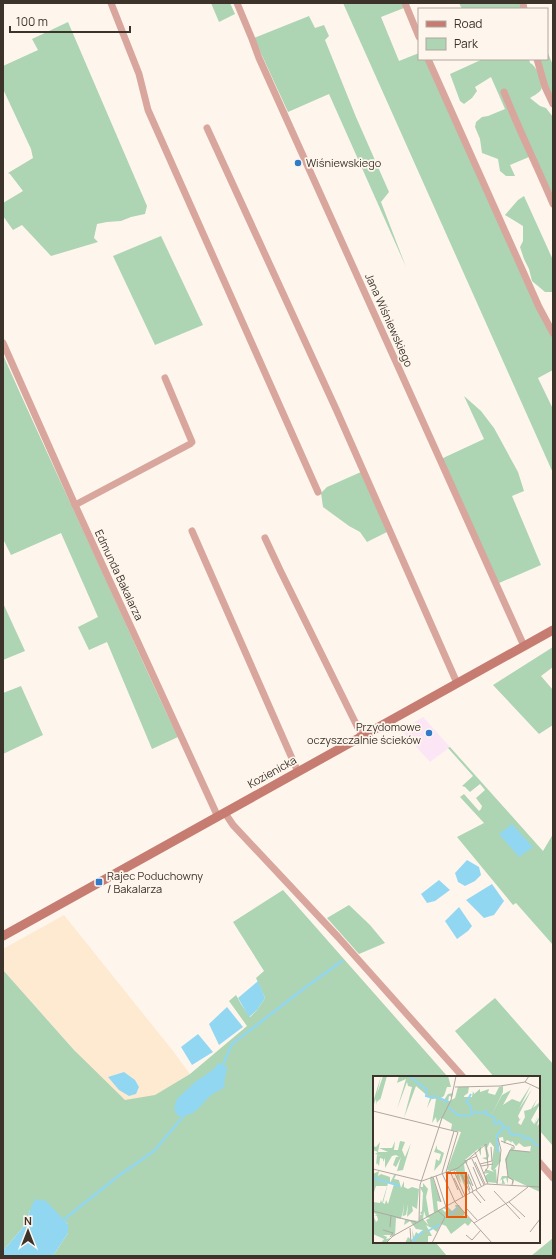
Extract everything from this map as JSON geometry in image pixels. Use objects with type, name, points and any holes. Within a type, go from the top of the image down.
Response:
[{"type":"main road","name":"Kozienicka","points":[[3,936],[553,630]]},
{"type":"street","points":[[111,3],[139,74],[148,110],[318,492]]},
{"type":"street","name":"Jana Wiśniewskiego","points":[[237,3],[259,58],[524,646]]},
{"type":"street","points":[[405,3],[418,35]]},
{"type":"street","points":[[428,60],[539,307],[553,333]]},
{"type":"street","points":[[537,60],[545,87],[553,104]]},
{"type":"street","points":[[504,92],[515,121],[553,204]]},
{"type":"street","points":[[207,128],[336,408],[457,683]]},
{"type":"street","name":"Edmunda Bakalarza","points":[[3,343],[75,505],[221,815],[233,825],[338,937],[462,1076]]},
{"type":"street","points":[[75,505],[192,442],[165,378]]},
{"type":"street","points":[[192,532],[298,772]]},
{"type":"street","points":[[265,538],[362,736]]},
{"type":"street","points":[[540,1163],[553,1178]]},
{"type":"shaded area","points":[[423,717],[450,747],[430,762],[401,730]]},
{"type":"shaded area","points":[[64,915],[190,1074],[155,1095],[126,1108],[3,970],[3,949]]},
{"type":"green space","points":[[211,3],[230,3],[235,14],[219,22]]},
{"type":"green space","points":[[343,3],[402,3],[404,8],[381,17],[399,61],[418,53],[418,60],[426,60],[541,315],[553,337],[553,370],[538,378],[553,409],[553,473]]},
{"type":"green space","points":[[459,3],[520,3],[522,8],[462,8]]},
{"type":"green space","points":[[309,16],[315,28],[324,25],[329,36],[325,40],[356,117],[389,192],[381,202],[406,267],[329,94],[288,112],[254,38]]},
{"type":"green space","points":[[68,22],[147,206],[145,214],[121,221],[97,224],[94,238],[98,242],[51,256],[22,225],[13,230],[3,216],[3,203],[23,191],[8,173],[33,158],[31,149],[3,89],[3,66],[38,50],[32,39]]},
{"type":"green space","points":[[548,53],[553,65],[553,98],[547,85],[540,60],[548,60]]},
{"type":"green space","points":[[481,60],[529,60],[537,71],[542,83],[541,90],[530,98],[540,106],[546,108],[553,117],[553,196],[529,157],[510,165],[515,176],[506,176],[500,171],[498,159],[482,153],[480,139],[475,127],[476,122],[482,117],[505,109],[491,77],[475,87],[477,91],[472,98],[464,104],[460,101],[450,74]]},
{"type":"green space","points":[[524,196],[553,260],[553,292],[545,292],[532,281],[520,247],[523,241],[523,226],[505,215],[518,200]]},
{"type":"green space","points":[[161,236],[203,325],[155,345],[113,256]]},
{"type":"green space","points":[[3,355],[178,737],[152,749],[107,642],[89,650],[78,627],[98,617],[61,533],[11,555],[3,539]]},
{"type":"green space","points":[[464,396],[481,411],[494,428],[518,472],[524,491],[512,496],[541,565],[499,583],[441,459],[484,439]]},
{"type":"green space","points":[[361,472],[387,532],[367,542],[360,532],[323,507],[321,493],[327,487]]},
{"type":"green space","points":[[3,603],[25,651],[3,660]]},
{"type":"green space","points":[[553,647],[553,667],[541,676],[553,690],[553,725],[539,734],[493,685]]},
{"type":"green space","points":[[21,686],[43,735],[3,754],[3,693]]},
{"type":"green space","points":[[450,747],[543,851],[553,834],[553,945],[516,903],[513,905],[457,837],[484,823],[460,797],[464,794],[479,811],[482,806],[476,798],[485,790],[480,784],[470,792],[462,786],[473,776],[448,748]]},
{"type":"green space","points":[[283,890],[447,1076],[373,1076],[373,1243],[436,1243],[447,1256],[53,1256],[68,1233],[68,1224],[58,1215],[30,1210],[24,1226],[3,1251],[3,970],[74,1050],[125,1100],[155,1095],[190,1074],[247,1026],[229,1001],[236,995],[250,1017],[265,998],[256,978],[264,971],[233,922]]},
{"type":"green space","points":[[349,905],[370,925],[385,943],[359,954],[327,918]]},
{"type":"green space","points":[[495,998],[553,1064],[553,1146],[540,1131],[540,1076],[493,1076],[455,1031]]},
{"type":"green space","points":[[553,1238],[553,1256],[531,1256]]},
{"type":"water","points":[[512,824],[533,847],[519,857],[499,834]]},
{"type":"water","points":[[467,860],[479,867],[481,875],[475,881],[465,886],[458,882],[455,873]]},
{"type":"water","points":[[439,880],[450,890],[435,901],[427,903],[421,894]]},
{"type":"water","points":[[492,884],[504,901],[494,915],[484,918],[466,900]]},
{"type":"water","points":[[459,907],[472,926],[457,939],[445,921]]},
{"type":"water","points":[[258,981],[265,998],[257,1010],[249,1017],[238,998]]},
{"type":"water","points":[[227,1007],[243,1027],[219,1045],[209,1024]]},
{"type":"water","points":[[198,1034],[213,1052],[192,1065],[181,1047]]},
{"type":"water","points":[[218,1063],[227,1067],[224,1084],[225,1087],[211,1095],[194,1112],[184,1116],[178,1116],[174,1109],[177,1099],[194,1083],[214,1069]]},
{"type":"water","points":[[124,1072],[135,1080],[139,1087],[136,1094],[129,1096],[119,1090],[108,1077]]},
{"type":"water","points":[[35,1199],[46,1201],[68,1224],[68,1233],[53,1256],[3,1256],[3,1251],[24,1226]]},
{"type":"waterway","points":[[222,1067],[232,1044],[342,961]]},
{"type":"waterway","points":[[62,1221],[117,1177],[154,1151],[186,1113]]},
{"type":"place","name":"Wiśniewskiego","points":[[298,163]]},
{"type":"place","name":"Przydomowe oczyszczalnie ścieków","points":[[429,733]]},
{"type":"place","name":"Rajec Poduchowny / Bakalarza","points":[[99,882]]}]
